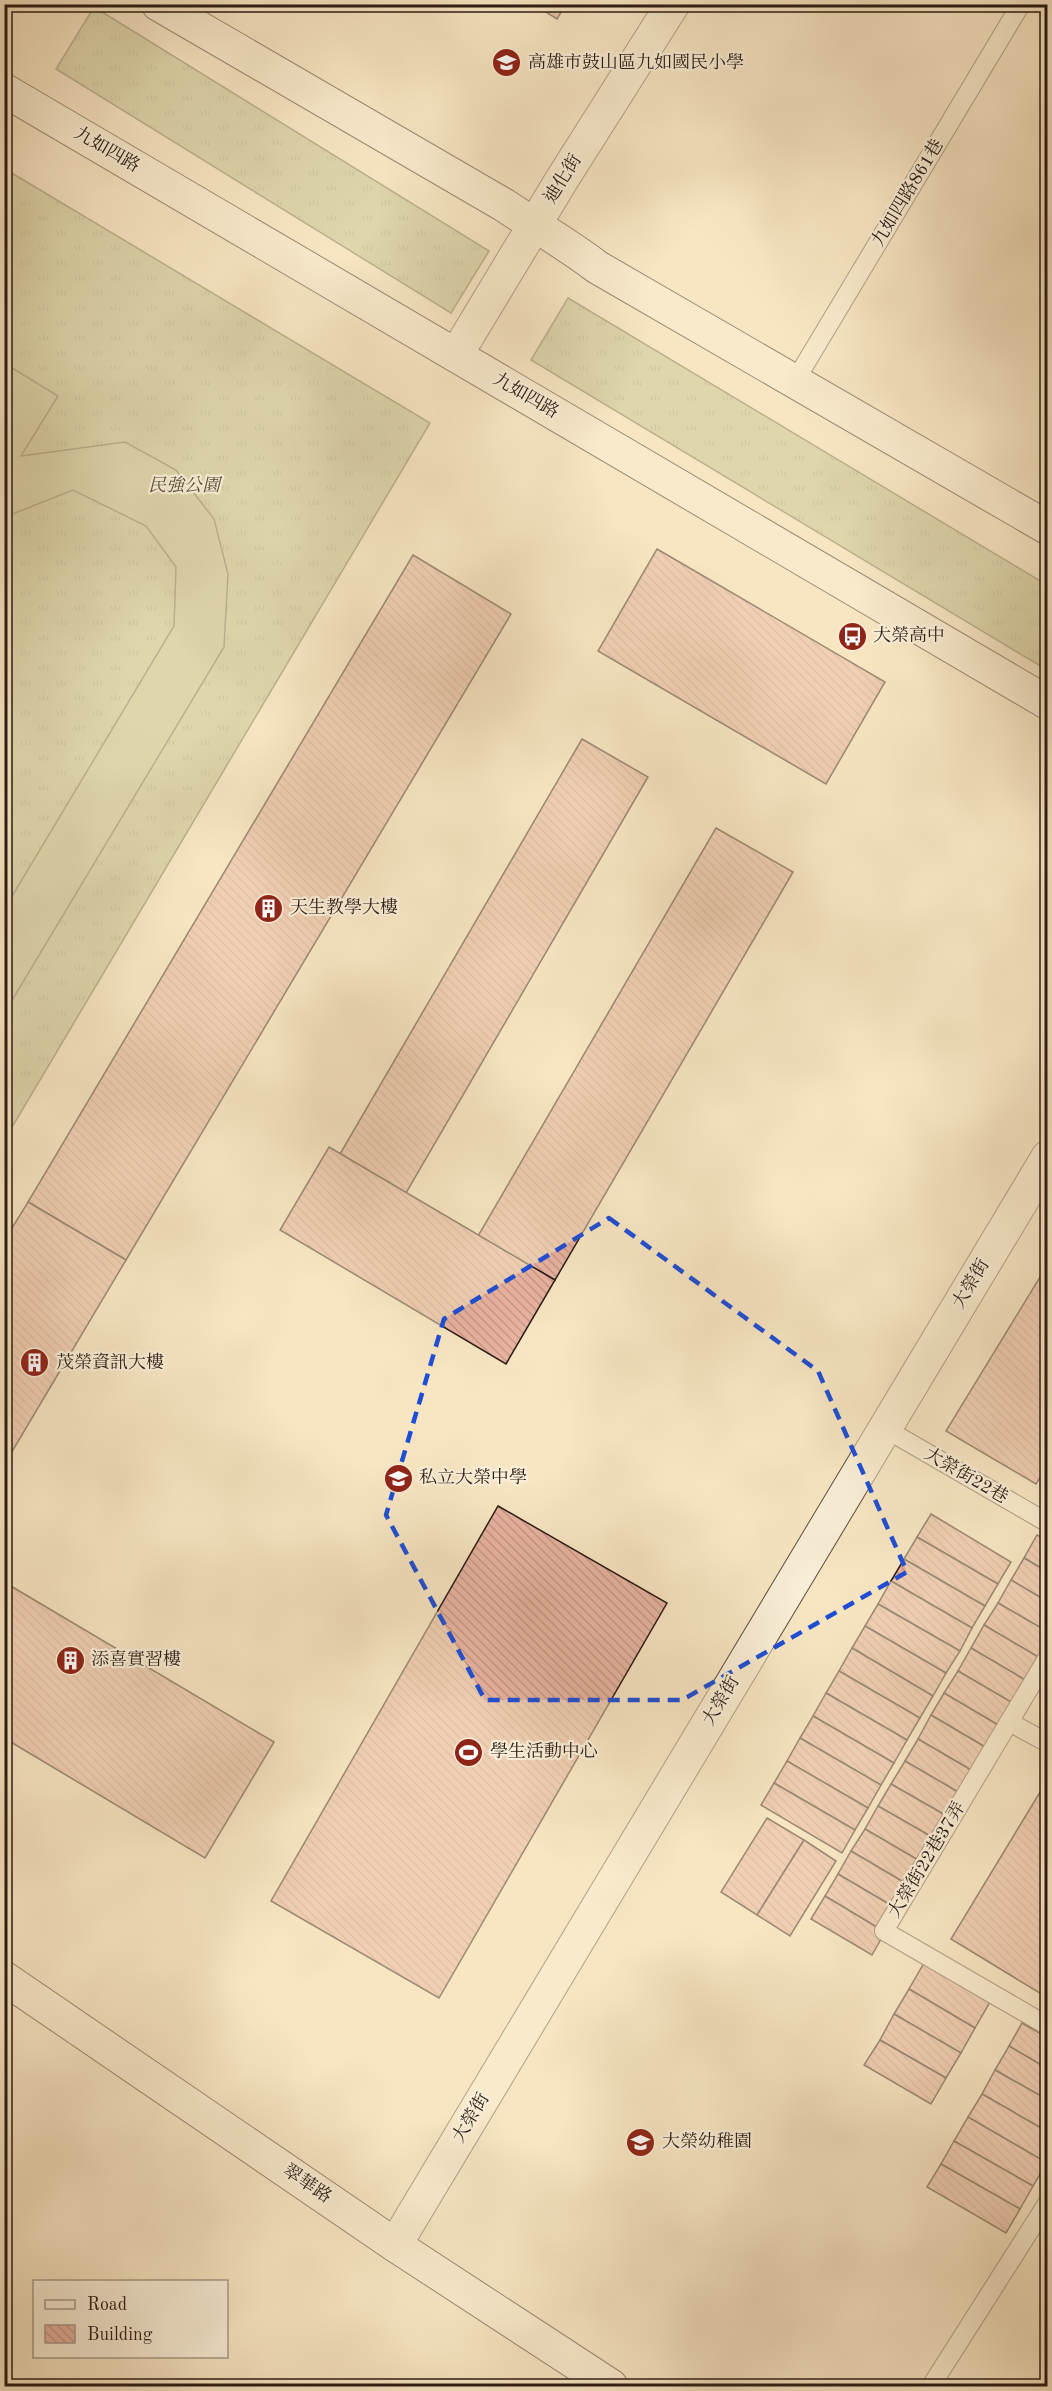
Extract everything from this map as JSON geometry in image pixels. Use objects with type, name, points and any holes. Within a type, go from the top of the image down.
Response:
[{"type":"street","points":[[158,4],[504,205],[534,226],[565,243],[597,267],[1047,528]]},
{"type":"street","name":"迪化街","points":[[456,355],[673,4]]},
{"type":"street","name":"九如四路","points":[[4,90],[1047,703]]},
{"type":"street","name":"大榮街","points":[[395,2245],[1047,1157]]},
{"type":"street","name":"翠華路","points":[[4,1978],[395,2245],[611,2386]]},
{"type":"lane","name":"九如四路861巷","points":[[795,381],[1021,4]]},
{"type":"lane","name":"大榮街22巷","points":[[884,1428],[1047,1523]]},
{"type":"lane","name":"大榮街22巷37弄","points":[[1047,1657],[884,1931],[1047,2026]]},
{"type":"lane","points":[[1009,1722],[1047,1743]]},
{"type":"lane","points":[[931,2386],[1047,2202]]},
{"type":"highlighted area","points":[[609,1218],[818,1371],[907,1572],[682,1700],[485,1700],[386,1515],[444,1319]]},
{"type":"green space","points":[[94,7],[489,251],[451,313],[56,69]]},
{"type":"green space","name":"民強公園","points":[[5,169],[430,423],[5,1139]]},
{"type":"green space","points":[[568,298],[1047,585],[1047,670],[531,360]]},
{"type":"green space","points":[[9,366],[58,396],[21,456],[125,442],[176,470],[214,519],[228,574],[224,647],[11,1002],[5,1007],[5,908],[174,626],[176,567],[146,526],[73,490],[5,517],[4,374]]},
{"type":"building","points":[[533,4],[566,4],[557,19]]},
{"type":"building","points":[[657,549],[885,682],[826,784],[598,651]]},
{"type":"building","name":"天生教學大樓","points":[[413,555],[511,614],[126,1260],[28,1202]]},
{"type":"building","points":[[582,739],[648,777],[406,1193],[340,1154]]},
{"type":"building","points":[[716,828],[793,872],[555,1280],[478,1236]]},
{"type":"building","points":[[329,1147],[555,1280],[506,1364],[280,1230]]},
{"type":"building","name":"茂榮資訊大樓","points":[[28,1202],[126,1260],[4,1465],[4,1241]]},
{"type":"building","points":[[1048,1264],[1048,1465],[1036,1484],[946,1431]]},
{"type":"building","name":"學生活動中心","points":[[498,1506],[667,1603],[439,1998],[271,1901]]},
{"type":"building","points":[[931,1514],[1011,1562],[998,1584],[917,1537]]},
{"type":"building","points":[[1037,1535],[1048,1541],[1048,1572],[1024,1558]]},
{"type":"building","points":[[917,1537],[998,1584],[985,1606],[904,1559]]},
{"type":"building","points":[[1024,1558],[1048,1572],[1048,1602],[1011,1580]]},
{"type":"building","points":[[904,1559],[985,1606],[972,1628],[891,1581]]},
{"type":"building","points":[[1011,1580],[1048,1602],[1048,1632],[998,1603]]},
{"type":"building","points":[[891,1581],[972,1628],[960,1651],[878,1604]]},
{"type":"building","name":"添喜實習樓","points":[[4,1582],[274,1742],[205,1858],[4,1738]]},
{"type":"building","points":[[998,1603],[1048,1632],[1048,1656],[1045,1661],[984,1625]]},
{"type":"building","points":[[878,1604],[960,1651],[946,1673],[865,1626]]},
{"type":"building","points":[[984,1625],[1045,1661],[1032,1684],[971,1648]]},
{"type":"building","points":[[865,1626],[946,1673],[933,1696],[852,1648]]},
{"type":"building","points":[[852,1648],[933,1696],[920,1718],[839,1671]]},
{"type":"building","points":[[971,1648],[1032,1684],[1018,1706],[958,1671]]},
{"type":"building","points":[[839,1671],[920,1718],[907,1740],[826,1693]]},
{"type":"building","points":[[958,1671],[1018,1706],[1005,1729],[944,1693]]},
{"type":"building","points":[[826,1693],[907,1740],[894,1763],[813,1716]]},
{"type":"building","points":[[944,1693],[1005,1729],[992,1751],[931,1715]]},
{"type":"building","points":[[931,1715],[992,1751],[978,1774],[918,1739]]},
{"type":"building","points":[[813,1716],[894,1763],[881,1785],[800,1738]]},
{"type":"building","points":[[800,1738],[881,1785],[868,1808],[787,1761]]},
{"type":"building","points":[[918,1739],[978,1774],[965,1796],[905,1761]]},
{"type":"building","points":[[787,1761],[868,1808],[855,1830],[774,1783]]},
{"type":"building","points":[[905,1761],[965,1796],[952,1819],[891,1784]]},
{"type":"building","points":[[1048,1779],[1048,1998],[951,1939]]},
{"type":"building","points":[[774,1783],[855,1830],[842,1853],[761,1805]]},
{"type":"building","points":[[891,1784],[952,1819],[939,1841],[878,1806]]},
{"type":"building","points":[[878,1806],[939,1841],[925,1864],[865,1829]]},
{"type":"building","points":[[767,1818],[804,1840],[757,1915],[721,1892]]},
{"type":"building","points":[[865,1829],[925,1864],[912,1887],[851,1851]]},
{"type":"building","points":[[804,1840],[836,1861],[790,1936],[757,1915]]},
{"type":"building","points":[[851,1851],[912,1887],[899,1910],[838,1874]]},
{"type":"building","points":[[838,1874],[899,1910],[885,1932],[825,1896]]},
{"type":"building","points":[[825,1896],[885,1932],[872,1955],[811,1919]]},
{"type":"building","points":[[924,1963],[990,2002],[975,2028],[909,1989]]},
{"type":"building","points":[[909,1989],[975,2028],[961,2053],[894,2014]]},
{"type":"building","points":[[894,2014],[961,2053],[946,2078],[880,2040]]},
{"type":"building","points":[[1022,2023],[1048,2038],[1048,2069],[1009,2046]]},
{"type":"building","points":[[880,2040],[946,2078],[931,2104],[864,2065]]},
{"type":"building","points":[[1009,2046],[1048,2069],[1048,2100],[995,2070]]},
{"type":"building","points":[[995,2070],[1048,2100],[1048,2132],[982,2094]]},
{"type":"building","points":[[982,2094],[1048,2132],[1047,2163],[968,2117]]},
{"type":"building","points":[[968,2117],[1047,2163],[1033,2186],[954,2141]]},
{"type":"building","points":[[954,2141],[1033,2186],[1020,2209],[941,2164]]},
{"type":"building","points":[[941,2164],[1020,2209],[1006,2233],[927,2187]]},
{"type":"place","name":"高雄市鼓山區九如國民小學","points":[[507,63]]},
{"type":"place","name":"大榮高中","points":[[852,636]]},
{"type":"place","name":"天生教學大樓","points":[[269,908]]},
{"type":"place","name":"茂榮資訊大樓","points":[[35,1363]]},
{"type":"place","name":"私立大榮中學","points":[[398,1478]]},
{"type":"place","name":"添喜實習樓","points":[[70,1660]]},
{"type":"place","name":"學生活動中心","points":[[469,1752]]},
{"type":"place","name":"大榮幼稚園","points":[[641,2142]]}]
